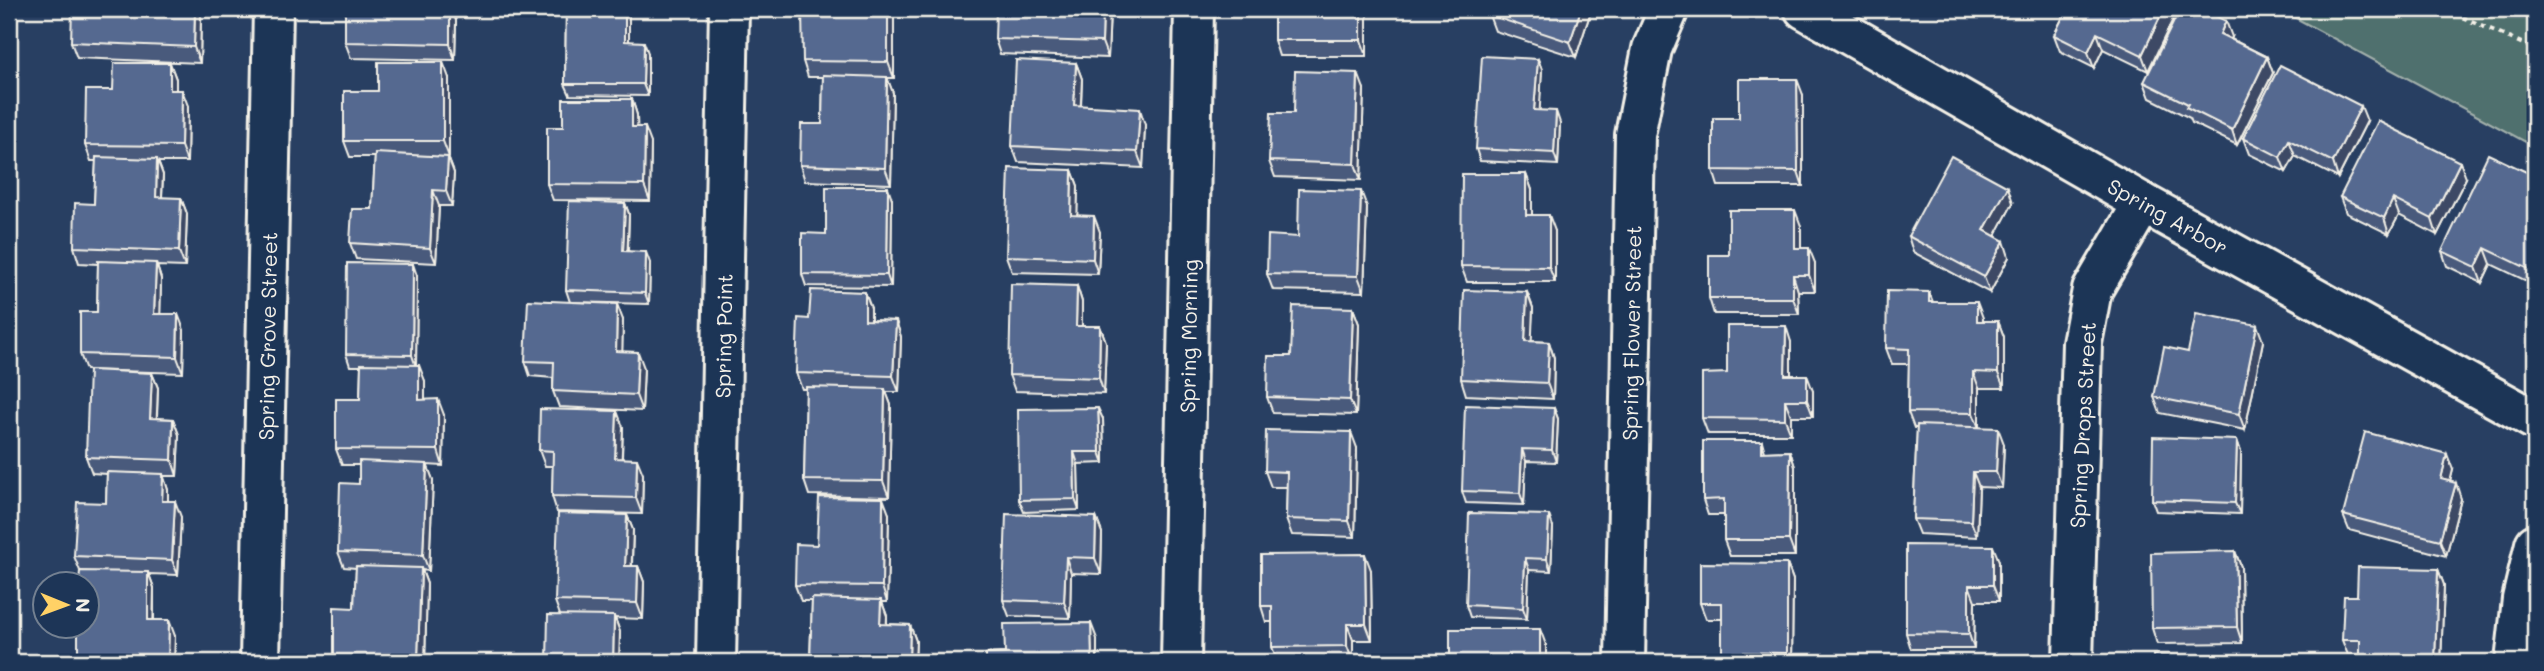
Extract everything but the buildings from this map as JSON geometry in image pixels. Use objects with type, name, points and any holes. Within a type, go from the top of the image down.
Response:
[{"type":"street","name":"Spring Grove Street","points":[[260,662],[273,9]]},
{"type":"street","name":"Spring Point","points":[[716,662],[729,9]]},
{"type":"street","name":"Spring Morning","points":[[1181,662],[1194,9]]},
{"type":"street","name":"Spring Flower Street","points":[[1625,662],[1635,135],[1652,49],[1669,9]]},
{"type":"street","name":"Spring Arbor","points":[[1804,9],[2143,203],[2535,420]]},
{"type":"street","name":"Spring Drops Street","points":[[2073,662],[2081,343],[2092,290],[2143,203]]},
{"type":"street","points":[[2515,662],[2522,600],[2535,544]]},
{"type":"path","points":[[2444,9],[2535,48]]},
{"type":"green space","points":[[2279,9],[2535,9],[2535,147]]}]
